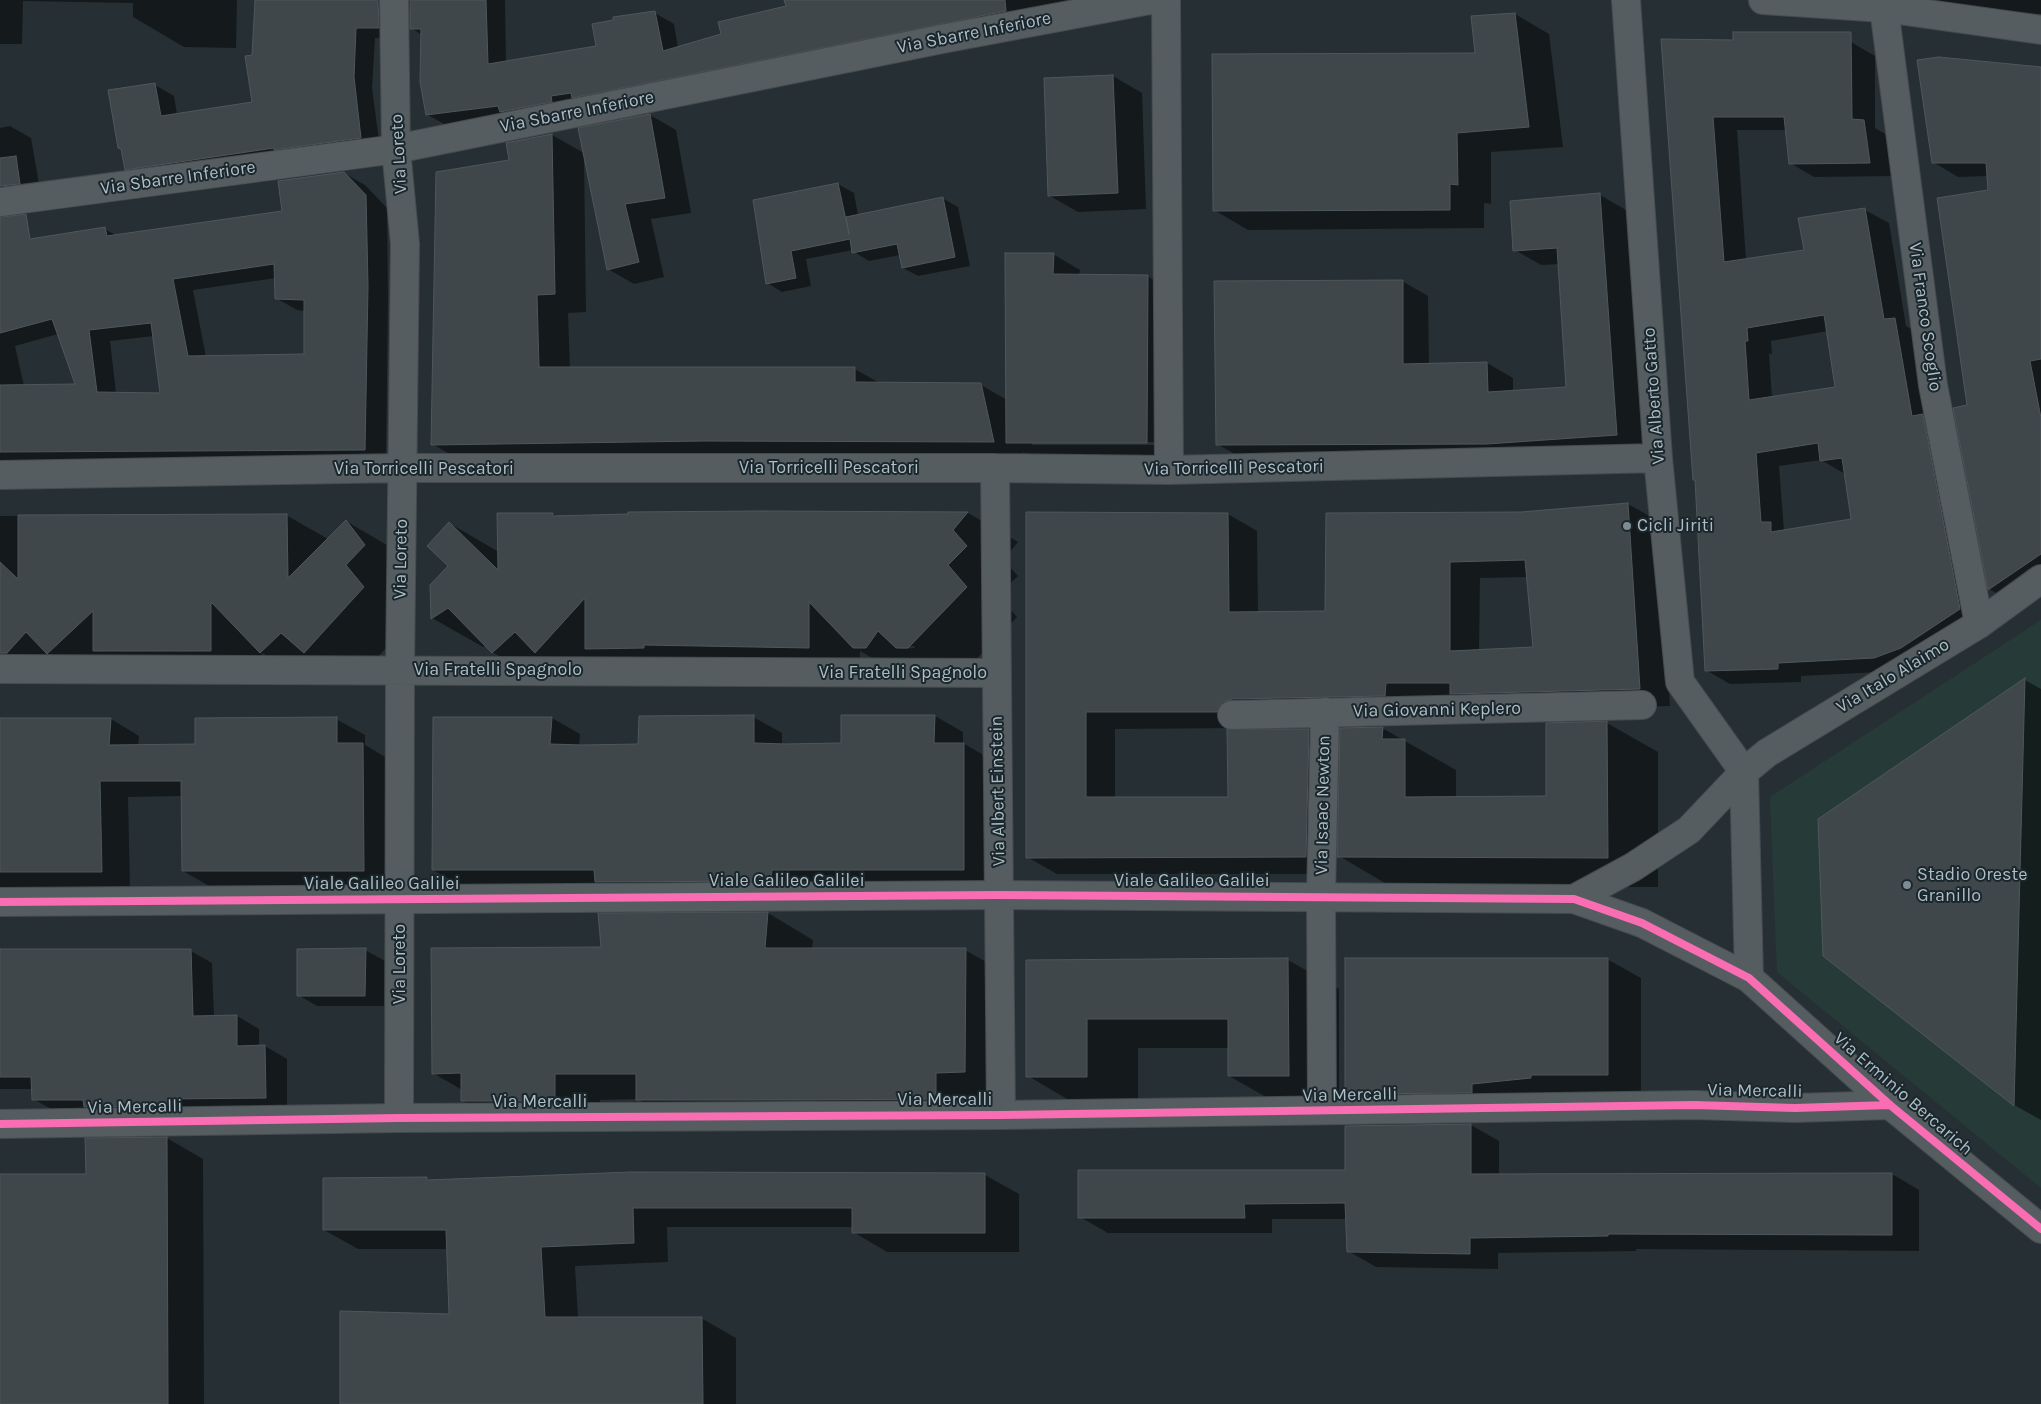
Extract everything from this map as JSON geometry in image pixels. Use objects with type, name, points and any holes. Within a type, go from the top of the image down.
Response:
[{"type":"street","name":"Via Loreto","points":[[394,0],[396,149],[406,244],[400,670],[401,899],[399,1118]]},
{"type":"street","name":"Via Sbarre Inferiore","points":[[0,202],[396,149],[942,39],[1150,0]]},
{"type":"street","points":[[1166,0],[1169,470]]},
{"type":"street","name":"Via Alberto Gatto","points":[[1626,0],[1658,458],[1680,682],[1744,772]]},
{"type":"street","points":[[1763,0],[1884,8],[2041,30]]},
{"type":"street","name":"Via Franco Scoglio","points":[[1884,8],[1933,385],[1979,624]]},
{"type":"street","name":"Via Torricelli Pescatori","points":[[0,475],[402,468],[995,468],[1169,470],[1658,458]]},
{"type":"street","name":"Via Albert Einstein","points":[[995,468],[1001,1114]]},
{"type":"street","name":"Via Italo Alaimo","points":[[1574,899],[1633,867],[1689,830],[1744,772],[1767,753],[1979,624],[2041,579]]},
{"type":"street","name":"Via Fratelli Spagnolo","points":[[0,669],[997,673]]},
{"type":"street","name":"Via Giovanni Keplero","points":[[1232,715],[1642,705]]},
{"type":"street","name":"Via Isaac Newton","points":[[1322,1110],[1321,897],[1324,712]]},
{"type":"street","points":[[1744,772],[1748,978]]},
{"type":"street","name":"Viale Galileo Galilei","points":[[0,902],[999,895],[1574,899]]},
{"type":"street","name":"Via Erminio Bercarich","points":[[1574,899],[1642,923],[1748,978],[1890,1105],[2041,1229]]},
{"type":"street","name":"Via Mercalli","points":[[0,1124],[399,1118],[1001,1114],[1694,1105],[1795,1108],[1890,1105]]},
{"type":"green space","name":"Stadio Oreste Granillo","points":[[2041,620],[2041,1188],[1777,972],[1770,797]]},
{"type":"building","points":[[255,0],[378,0],[379,28],[356,28],[354,77],[361,138],[274,150],[274,148],[125,170],[121,149],[118,148],[108,90],[155,83],[161,116],[252,102],[245,56],[252,55]]},
{"type":"building","points":[[410,0],[486,0],[488,64],[596,46],[592,24],[613,20],[613,17],[655,11],[663,51],[721,34],[718,22],[786,6],[784,0],[1005,0],[1006,11],[572,98],[571,93],[551,96],[552,102],[500,112],[498,106],[426,115],[420,82],[421,29],[410,29]]},
{"type":"building","points":[[1515,13],[1529,127],[1457,133],[1458,185],[1450,184],[1450,210],[1213,211],[1212,54],[1475,53],[1471,16]]},
{"type":"building","points":[[1733,32],[1851,32],[1852,119],[1864,120],[1870,163],[1789,164],[1784,117],[1713,117],[1724,262],[1804,250],[1798,218],[1865,208],[1884,319],[1895,318],[1912,416],[1923,414],[1960,609],[1901,648],[1874,658],[1778,663],[1778,669],[1705,671],[1695,480],[1693,480],[1661,39],[1733,40]],"holes":[[[1824,315],[1835,387],[1749,400],[1745,341],[1748,341],[1747,328]],[[1818,443],[1820,461],[1842,458],[1851,519],[1771,532],[1771,522],[1761,522],[1756,453]]]},
{"type":"building","points":[[1939,57],[2041,67],[2041,359],[2030,361],[2041,418],[2041,554],[1988,590],[1953,408],[1967,405],[1937,198],[1988,190],[1986,163],[1932,163],[1917,60]]},
{"type":"building","points":[[1113,75],[1118,193],[1048,196],[1044,78]]},
{"type":"building","points":[[650,114],[665,198],[625,204],[639,262],[607,270],[578,128]]},
{"type":"building","points":[[552,134],[555,294],[537,295],[539,367],[855,367],[855,382],[981,383],[994,442],[704,441],[431,445],[436,172],[509,160],[506,143]]},
{"type":"building","points":[[16,156],[20,184],[0,186],[0,158]]},
{"type":"building","points":[[344,172],[366,195],[368,286],[365,450],[0,452],[0,385],[75,384],[52,319],[0,333],[0,217],[26,214],[30,239],[105,227],[107,236],[282,211],[278,181]],"holes":[[[274,264],[275,299],[304,300],[304,354],[188,356],[173,279]],[[151,323],[160,393],[97,392],[89,330]]]},
{"type":"building","points":[[838,183],[849,234],[846,217],[943,197],[955,257],[902,268],[897,244],[852,253],[850,239],[791,251],[796,278],[766,284],[753,200]]},
{"type":"building","points":[[1600,193],[1617,435],[1487,444],[1216,445],[1214,281],[1403,280],[1403,364],[1487,362],[1488,392],[1566,387],[1557,248],[1513,251],[1510,201]]},
{"type":"building","points":[[1005,253],[1054,253],[1053,274],[1148,275],[1147,443],[1006,443]]},
{"type":"building","points":[[1628,503],[1640,689],[1450,694],[1450,683],[1386,683],[1385,696],[1232,699],[1223,702],[1217,712],[1086,712],[1086,797],[1228,797],[1227,729],[1309,729],[1306,857],[1026,858],[1026,512],[1228,513],[1229,612],[1325,611],[1326,513],[1521,512]],"holes":[[[1525,560],[1533,647],[1450,651],[1450,562]]]},
{"type":"building","points":[[628,512],[968,512],[953,530],[967,546],[948,565],[967,587],[908,648],[896,648],[878,631],[866,648],[853,648],[809,602],[809,648],[644,645],[644,648],[585,649],[585,598],[535,653],[515,632],[492,653],[448,608],[431,619],[430,585],[448,566],[427,546],[449,522],[498,570],[497,513],[553,513],[553,516],[628,514]]},
{"type":"building","points":[[287,514],[288,578],[346,520],[365,545],[346,565],[364,587],[304,653],[281,633],[260,653],[211,602],[211,651],[93,651],[93,611],[47,654],[26,632],[7,653],[0,653],[0,562],[18,579],[18,515]]},
{"type":"building","points":[[2025,678],[2014,1106],[1823,956],[1818,819]]},
{"type":"building","points":[[754,715],[754,743],[785,744],[841,743],[841,715],[935,715],[934,743],[964,743],[964,870],[772,870],[771,881],[595,882],[594,870],[432,870],[433,717],[552,717],[550,744],[582,745],[638,744],[639,716]]},
{"type":"building","points":[[337,717],[337,743],[363,743],[364,871],[182,871],[181,781],[100,781],[102,872],[0,872],[0,718],[111,718],[109,745],[195,744],[195,718]]},
{"type":"building","points":[[1607,721],[1608,858],[1337,857],[1340,728],[1383,727],[1382,739],[1405,739],[1405,797],[1546,796],[1546,723]]},
{"type":"building","points":[[768,912],[765,948],[966,948],[965,1072],[936,1073],[936,1099],[809,1100],[636,1100],[636,1074],[555,1074],[555,1101],[461,1101],[461,1073],[432,1074],[431,948],[601,947],[598,913]]},
{"type":"building","points":[[366,948],[365,996],[297,996],[297,949]]},
{"type":"building","points":[[0,949],[191,949],[193,1016],[237,1015],[237,1046],[265,1045],[266,1098],[167,1099],[167,1106],[84,1107],[83,1100],[32,1100],[31,1077],[0,1077]]},
{"type":"building","points":[[1288,958],[1289,1076],[1228,1076],[1228,1019],[1087,1019],[1087,1077],[1026,1077],[1026,960]]},
{"type":"building","points":[[1345,958],[1608,958],[1608,1075],[1531,1075],[1531,1078],[1472,1084],[1472,1093],[1345,1094]]},
{"type":"building","points":[[1471,1124],[1471,1174],[1892,1173],[1892,1235],[1608,1234],[1608,1236],[1470,1238],[1470,1254],[1347,1252],[1345,1203],[1244,1204],[1245,1218],[1078,1218],[1078,1170],[1345,1170],[1345,1126]]},
{"type":"building","points":[[167,1137],[168,1404],[0,1404],[0,1174],[86,1174],[85,1138]]},
{"type":"building","points":[[631,1172],[985,1173],[985,1233],[852,1233],[852,1208],[633,1208],[634,1243],[541,1247],[545,1317],[702,1317],[703,1404],[340,1404],[340,1311],[449,1314],[446,1230],[323,1230],[323,1178],[427,1177],[427,1180]]},
{"type":"cycle path","points":[[0,902],[999,895],[1574,899],[1642,923],[1749,978],[1890,1105],[2041,1229]]},
{"type":"cycle path","points":[[0,1124],[399,1118],[1001,1115],[1694,1105],[1795,1108],[1890,1105]]},
{"type":"place","name":"Cicli Jiriti","points":[[1627,526]]},
{"type":"place","name":"Stadio Oreste Granillo","points":[[1907,885]]}]
